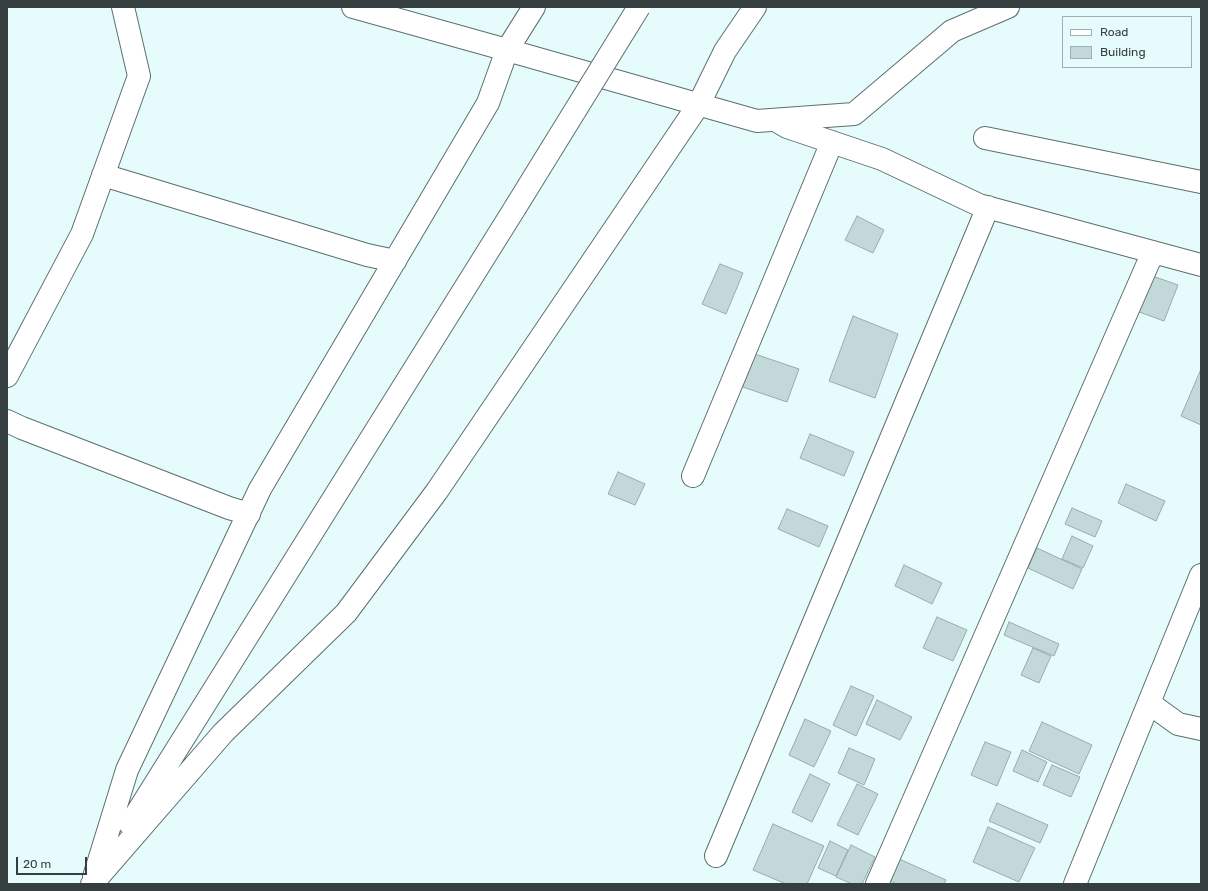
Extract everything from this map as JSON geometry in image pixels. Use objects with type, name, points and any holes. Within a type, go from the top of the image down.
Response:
[{"type":"main road","points":[[7,376],[82,234],[139,76],[123,7]]},
{"type":"main road","points":[[353,7],[757,121],[854,114],[952,30],[995,10]]},
{"type":"main road","points":[[92,884],[127,770],[260,489],[488,103],[507,50],[534,7]]},
{"type":"main road","points":[[92,884],[639,7]]},
{"type":"main road","points":[[92,884],[223,733],[346,613],[437,491],[698,104],[725,51],[755,7]]},
{"type":"main road","points":[[775,120],[788,127],[882,159],[979,205],[1201,265]]},
{"type":"main road","points":[[985,138],[1201,182]]},
{"type":"main road","points":[[693,476],[832,142]]},
{"type":"main road","points":[[103,175],[367,255],[395,261]]},
{"type":"main road","points":[[716,856],[988,207]]},
{"type":"main road","points":[[877,884],[1153,252]]},
{"type":"main road","points":[[7,421],[29,431],[248,514]]},
{"type":"main road","points":[[1074,884],[1201,574]]},
{"type":"main road","points":[[1149,703],[1178,724],[1201,729]]},
{"type":"building","points":[[857,216],[884,230],[873,253],[845,240]]},
{"type":"building","points":[[720,264],[743,273],[726,314],[702,304]]},
{"type":"building","points":[[1144,273],[1178,285],[1164,321],[1131,309]]},
{"type":"building","points":[[853,316],[898,334],[875,398],[829,381]]},
{"type":"building","points":[[740,349],[799,369],[787,402],[728,382]]},
{"type":"building","points":[[1201,369],[1201,425],[1181,416]]},
{"type":"building","points":[[810,434],[854,452],[844,476],[800,458]]},
{"type":"building","points":[[618,472],[645,484],[635,505],[608,494]]},
{"type":"building","points":[[1126,484],[1165,501],[1156,521],[1118,503]]},
{"type":"building","points":[[1072,508],[1102,521],[1095,537],[1065,524]]},
{"type":"building","points":[[787,509],[828,526],[819,547],[778,529]]},
{"type":"building","points":[[1072,536],[1093,546],[1083,568],[1062,559]]},
{"type":"building","points":[[1037,548],[1082,569],[1073,589],[1028,568]]},
{"type":"building","points":[[904,565],[942,583],[932,604],[895,586]]},
{"type":"building","points":[[937,617],[967,630],[953,661],[923,648]]},
{"type":"building","points":[[1009,622],[1059,644],[1054,656],[1004,635]]},
{"type":"building","points":[[1033,648],[1051,656],[1039,683],[1021,675]]},
{"type":"building","points":[[851,686],[874,696],[856,736],[833,725]]},
{"type":"building","points":[[877,700],[912,717],[900,740],[866,724]]},
{"type":"building","points":[[805,719],[831,731],[814,767],[789,755]]},
{"type":"building","points":[[1042,722],[1092,745],[1079,774],[1029,751]]},
{"type":"building","points":[[985,742],[1011,752],[997,786],[971,775]]},
{"type":"building","points":[[849,748],[875,759],[864,785],[838,773]]},
{"type":"building","points":[[1022,750],[1047,762],[1038,782],[1013,771]]},
{"type":"building","points":[[1052,765],[1080,777],[1071,797],[1043,785]]},
{"type":"building","points":[[810,774],[830,784],[812,822],[792,812]]},
{"type":"building","points":[[857,784],[878,794],[858,835],[837,825]]},
{"type":"building","points":[[997,803],[1048,825],[1040,843],[989,821]]},
{"type":"building","points":[[773,824],[824,846],[807,884],[786,884],[753,870]]},
{"type":"building","points":[[988,827],[1035,848],[1019,882],[973,862]]},
{"type":"building","points":[[830,841],[848,850],[836,876],[818,868]]},
{"type":"building","points":[[851,845],[875,857],[862,884],[852,884],[836,877]]},
{"type":"building","points":[[897,858],[946,880],[944,884],[897,884],[888,880]]}]
